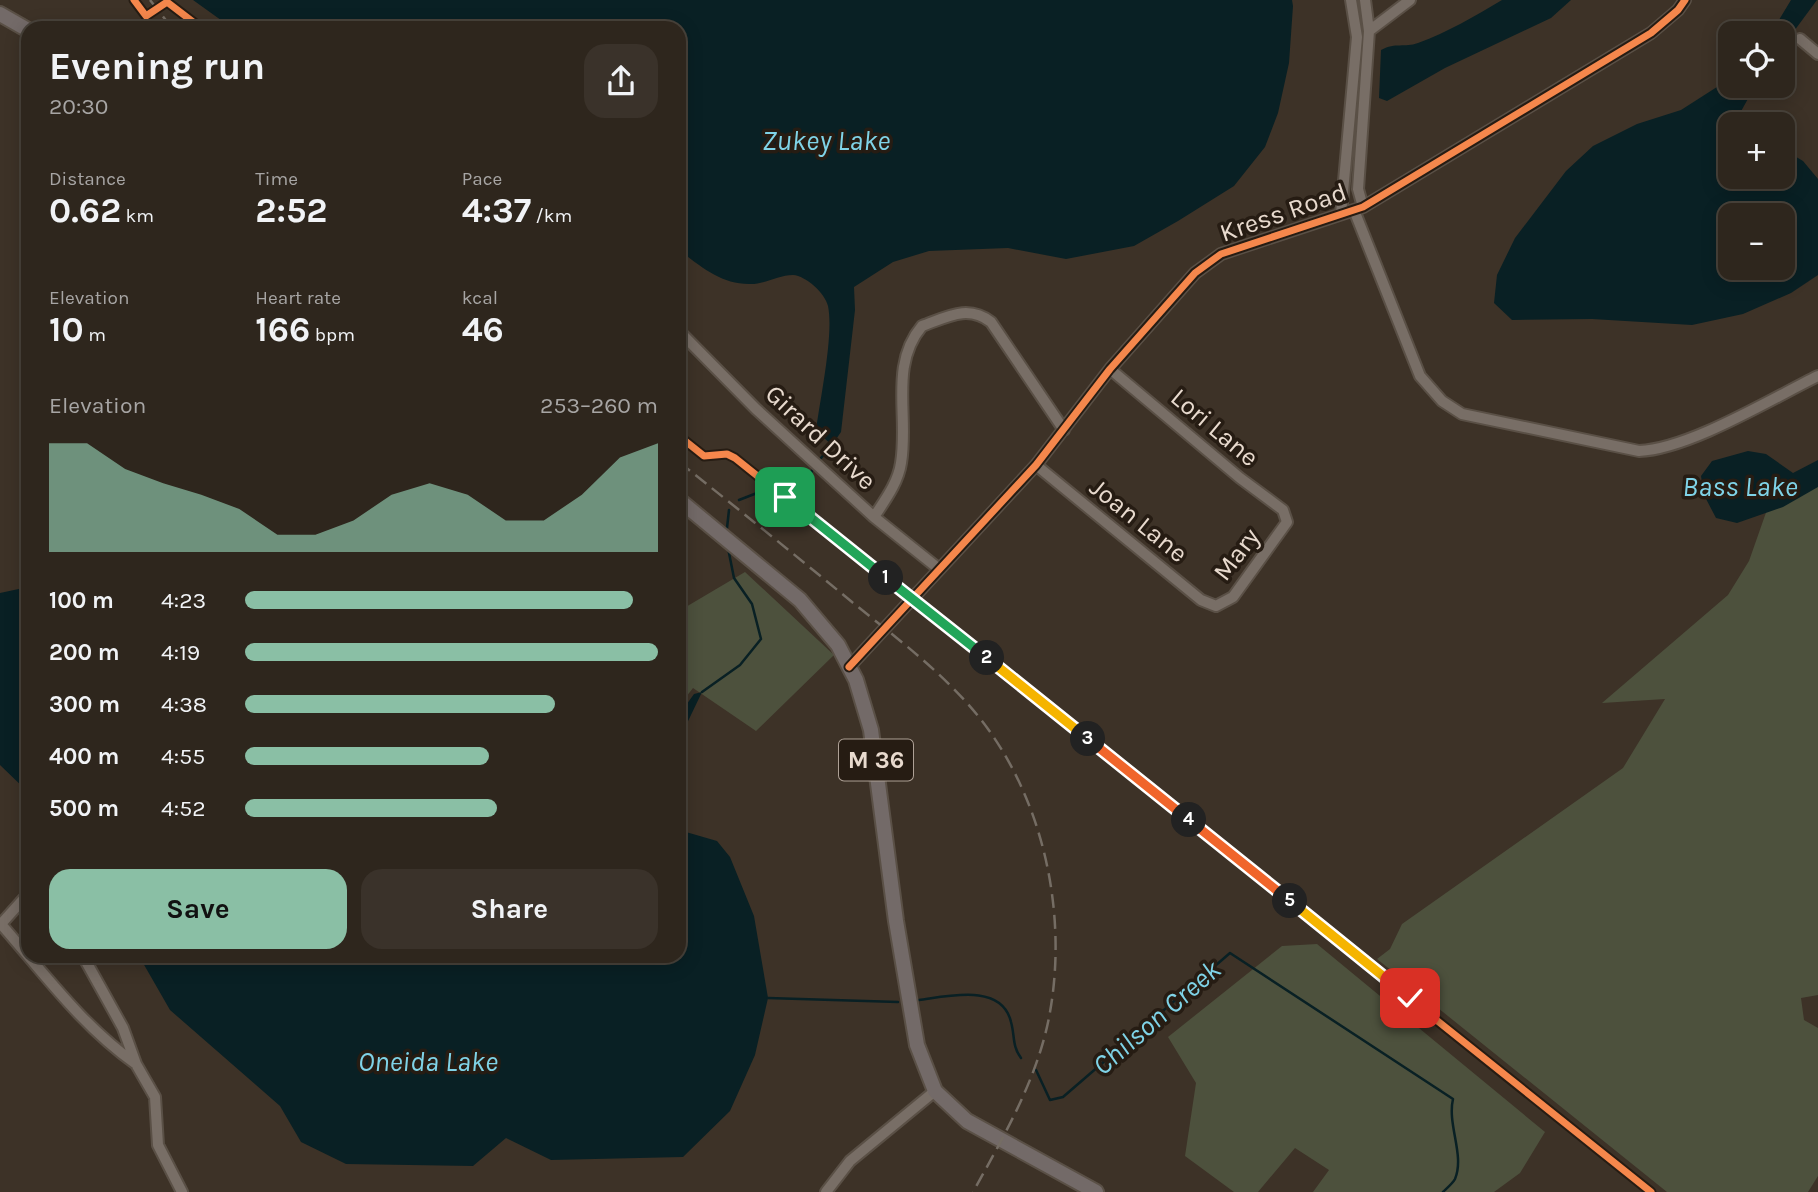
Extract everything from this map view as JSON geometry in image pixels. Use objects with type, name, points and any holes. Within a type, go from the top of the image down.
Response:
[{"type":"main road","points":[[0,14],[21,26]]},
{"type":"main road","name":"M 36","points":[[686,506],[800,600],[838,645],[862,694],[871,727],[915,1036],[920,1059],[934,1091],[967,1121],[1096,1192]]},
{"type":"street","points":[[1341,214],[1357,37],[1350,0]]},
{"type":"street","points":[[1364,0],[1368,31],[1358,208],[1420,376],[1442,401],[1462,414],[1639,451],[1658,450],[1685,440],[1818,376]]},
{"type":"street","points":[[1368,31],[1410,0]]},
{"type":"street","name":"Kress Road","points":[[849,667],[887,630],[939,569],[1037,466],[1110,369],[1187,281],[1221,254],[1358,208],[1651,33],[1678,10],[1685,0]]},
{"type":"street","points":[[1800,39],[1818,54]]},
{"type":"street","points":[[874,517],[898,477],[902,461],[903,359],[922,326],[961,312],[982,316],[991,322],[1064,429]]},
{"type":"street","name":"Girard Drive","points":[[686,338],[756,409],[874,517],[939,569]]},
{"type":"street","name":"Lori Lane","points":[[1110,369],[1240,478],[1283,510],[1287,522]]},
{"type":"street","name":"Joan Lane","points":[[1037,466],[1201,600],[1216,606]]},
{"type":"street","name":"Mary","points":[[1216,606],[1233,597],[1287,522]]},
{"type":"street","points":[[21,902],[0,924],[21,949]]},
{"type":"street","points":[[33,963],[71,1009],[136,1064]]},
{"type":"street","points":[[87,963],[123,1028],[136,1064],[155,1097],[158,1145],[182,1192]]},
{"type":"street","points":[[826,1192],[850,1161],[934,1091]]},
{"type":"green space","points":[[1818,479],[1818,995],[1801,998],[1804,1020],[1818,1028],[1818,1176],[1808,1192],[1667,1192],[1377,959],[1390,949],[1402,924],[1623,768],[1665,699],[1602,703],[1728,595],[1749,561],[1769,504]]},
{"type":"green space","points":[[745,572],[834,655],[756,731],[693,688],[686,697],[686,607]]},
{"type":"green space","points":[[1317,944],[1545,1132],[1520,1173],[1494,1192],[1313,1192],[1329,1170],[1295,1148],[1258,1192],[1234,1192],[1185,1156],[1196,1083],[1168,1037],[1282,946]]},
{"type":"water","name":"Zukey Lake","points":[[193,0],[1292,0],[1293,6],[1289,63],[1278,113],[1265,147],[1234,186],[1134,246],[1066,259],[1008,248],[929,251],[893,262],[854,287],[855,310],[841,432],[832,445],[816,431],[829,333],[828,306],[823,296],[809,282],[793,275],[756,284],[730,281],[712,273],[686,255],[686,21],[222,21]]},
{"type":"water","points":[[1502,0],[1571,0],[1551,18],[1445,68],[1387,101],[1379,98],[1381,50],[1429,39]]},
{"type":"water","points":[[1791,0],[1817,0],[1795,30],[1795,21],[1778,21]]},
{"type":"water","points":[[1718,86],[1718,98],[1748,98],[1741,112],[1718,112],[1718,189],[1795,189],[1795,156],[1803,161],[1818,179],[1818,275],[1791,293],[1743,314],[1692,325],[1592,319],[1512,320],[1494,303],[1497,275],[1515,238],[1566,171],[1593,146],[1637,124],[1681,110]]},
{"type":"water","name":"Bass Lake","points":[[1748,451],[1766,454],[1793,473],[1818,460],[1818,487],[1783,507],[1737,523],[1716,518],[1704,495],[1701,476],[1712,461]]},
{"type":"water","points":[[21,588],[21,785],[0,765],[0,593]]},
{"type":"water","points":[[702,692],[686,725],[686,705],[694,694]]},
{"type":"water","name":"Oneida Lake","points":[[686,832],[717,841],[730,857],[754,916],[768,998],[755,1055],[730,1111],[683,1157],[551,1160],[506,1138],[473,1166],[346,1164],[301,1142],[280,1106],[170,1010],[143,963],[686,963]]},
{"type":"waterway","points":[[821,458],[832,445]]},
{"type":"waterway","points":[[739,500],[757,493],[786,507],[798,498],[814,467]]},
{"type":"waterway","points":[[727,528],[729,510]]},
{"type":"waterway","points":[[702,692],[740,665],[761,639],[752,604],[734,578],[728,548]]},
{"type":"waterway","name":"Chilson Creek","points":[[1036,1070],[1050,1100],[1063,1097],[1230,953],[1453,1099],[1452,1119],[1458,1170],[1454,1181],[1443,1192]]},
{"type":"waterway","name":"Chilson Creek","points":[[919,1000],[973,995],[997,1002],[1006,1010],[1021,1058]]},
{"type":"waterway","name":"Chilson Creek","points":[[768,998],[898,1002]]},
{"type":"railway","points":[[150,0],[166,21]]},
{"type":"railway","points":[[686,468],[906,646],[958,693],[988,729],[1008,760],[1024,793],[1047,864],[1056,938],[1055,976],[1050,1012],[1038,1059],[1008,1127],[973,1192]]},
{"type":"cycle path","points":[[134,0],[146,16],[167,2],[192,21]]},
{"type":"cycle path","points":[[849,667],[1036,465],[1110,369],[1195,273],[1221,254],[1363,207],[1651,33],[1678,10],[1685,0]]},
{"type":"cycle path","points":[[686,442],[704,456],[727,454],[735,458],[1651,1192]]},
{"type":"route","points":[[785,497],[1410,998]]}]
